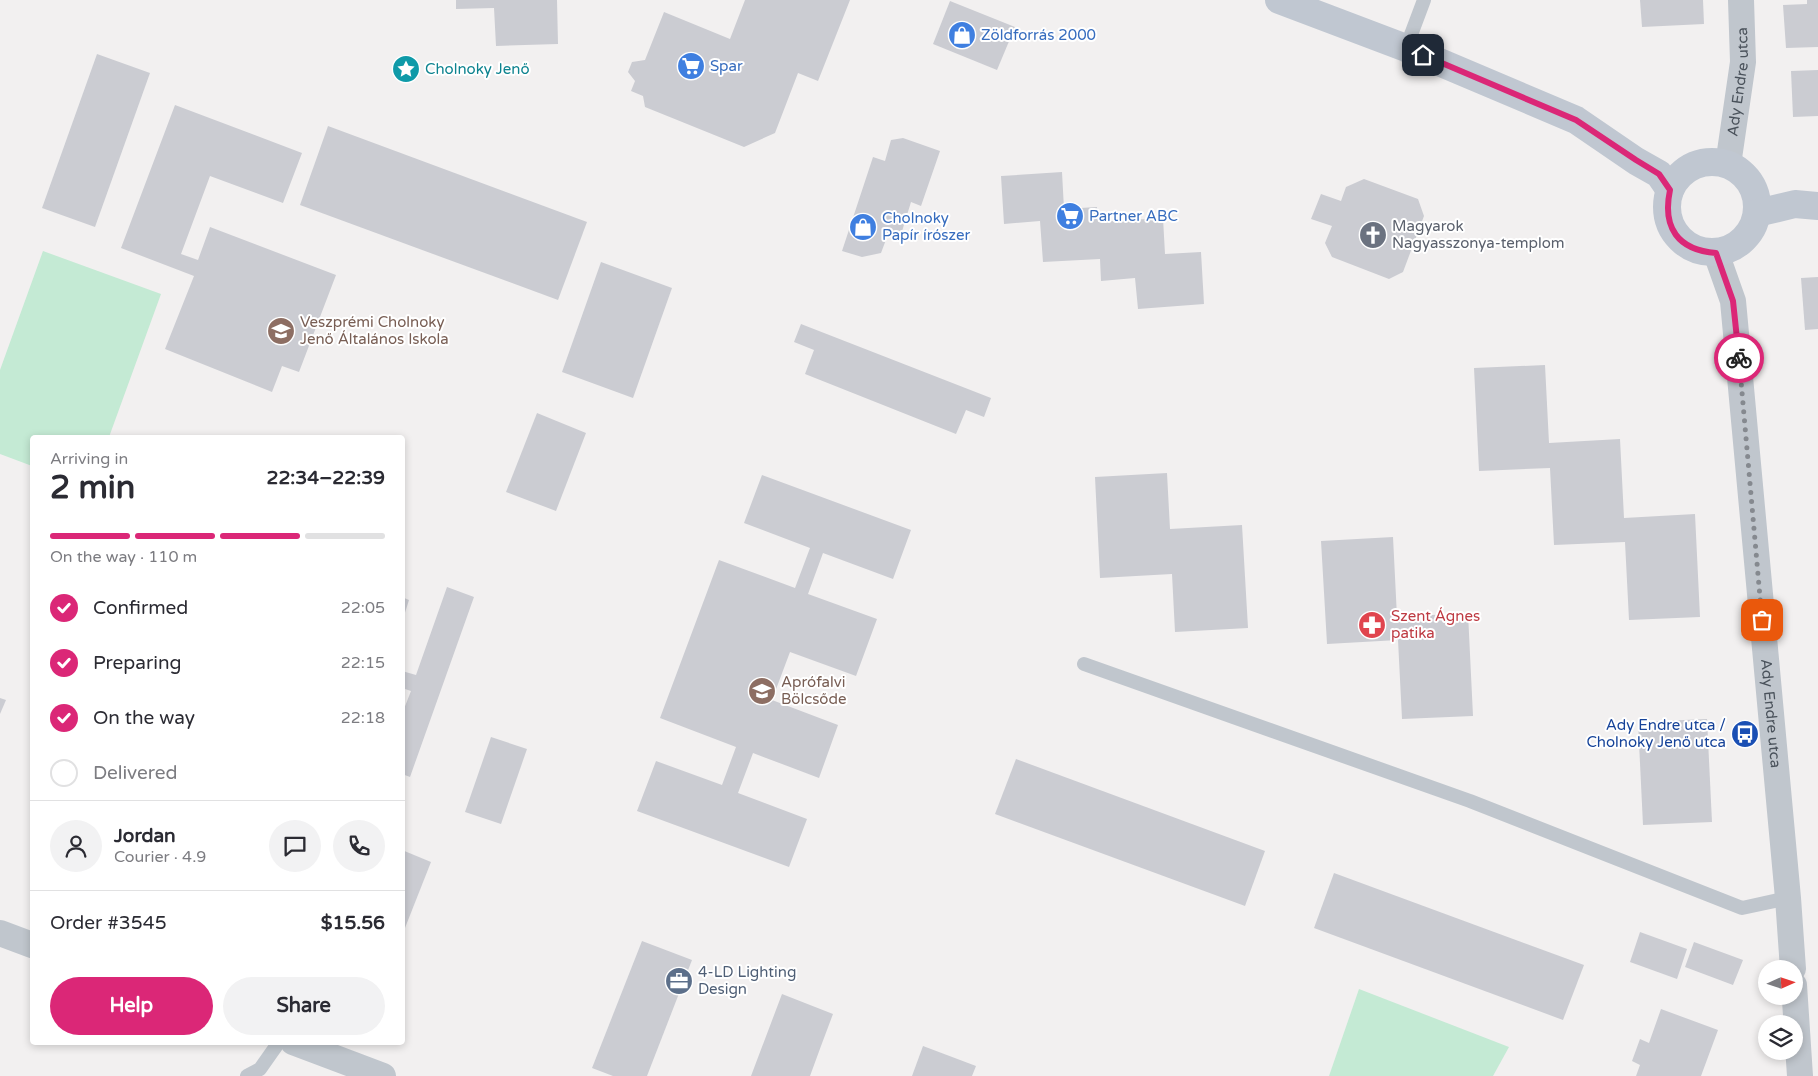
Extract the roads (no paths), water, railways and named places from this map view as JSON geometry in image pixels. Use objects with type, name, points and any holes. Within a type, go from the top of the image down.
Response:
[{"type":"street","points":[[1279,0],[1406,48],[1576,120],[1659,174],[1670,190]]},
{"type":"street","name":"Ady Endre utca","points":[[1728,165],[1743,62],[1741,0]]},
{"type":"street","points":[[1714,162],[1728,165],[1739,170],[1748,179],[1754,189],[1758,213],[1753,228],[1744,241],[1731,249],[1716,253],[1700,252],[1686,245],[1668,221],[1666,206],[1670,190],[1677,178],[1688,169],[1700,163],[1714,162]]},
{"type":"street","points":[[1758,213],[1796,204],[1818,206]]},
{"type":"street","name":"Ady Endre utca","points":[[1716,253],[1733,301],[1792,960]]},
{"type":"street","points":[[0,933],[30,944]]},
{"type":"street","points":[[1795,1005],[1800,1076]]},
{"type":"street","points":[[301,1045],[383,1076]]},
{"type":"lane","points":[[1406,48],[1424,0]]},
{"type":"lane","points":[[1084,664],[1470,801],[1742,908],[1788,898]]},
{"type":"lane","points":[[247,1076],[260,1070],[277,1045]]},
{"type":"place","name":"Zöldforrás 2000","points":[[962,35]]},
{"type":"place","name":"Spar","points":[[691,66]]},
{"type":"place","name":"Cholnoky Jenő","points":[[406,69]]},
{"type":"place","name":"Partner ABC","points":[[1070,216]]},
{"type":"place","name":"Cholnoky Papír írószer","points":[[863,227]]},
{"type":"place","name":"Magyarok Nagyasszonya-templom","points":[[1373,235]]},
{"type":"place","name":"Veszprémi Cholnoky Jenő Általános Iskola","points":[[281,331]]},
{"type":"place","name":"Szent Ágnes patika","points":[[1372,625]]},
{"type":"place","name":"Aprófalvi Bölcsőde","points":[[762,691]]},
{"type":"place","name":"Ady Endre utca / Cholnoky Jenő utca","points":[[1745,734]]},
{"type":"place","name":"4-LD Lighting Design","points":[[679,981]]}]
